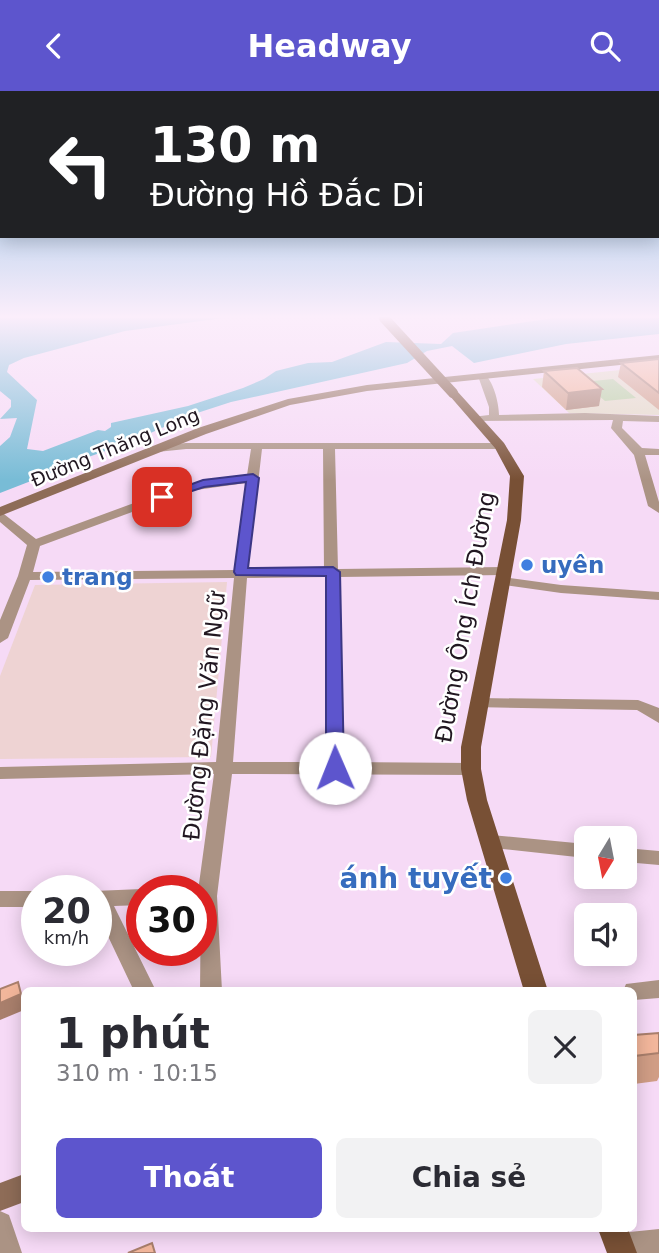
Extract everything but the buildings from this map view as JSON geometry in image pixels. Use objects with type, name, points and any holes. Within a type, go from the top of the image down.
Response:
[{"type":"main road","name":"Đường Ông Ích Đường","points":[[434,372],[453,393],[485,419],[517,476],[518,493],[471,747],[471,769],[477,800],[535,987]]},
{"type":"street","name":"Đường Thăng Long","points":[[0,514],[239,417],[318,395],[393,384],[520,372]]},
{"type":"street","points":[[483,376],[494,407],[485,419]]},
{"type":"street","points":[[619,417],[616,428],[636,451],[654,506],[659,509]]},
{"type":"street","points":[[485,419],[659,419]]},
{"type":"street","points":[[330,446],[335,768]]},
{"type":"street","points":[[157,449],[500,446]]},
{"type":"street","name":"Đường Đặng Văn Ngữ","points":[[207,875],[224,768],[241,572],[257,447]]},
{"type":"street","points":[[636,451],[659,452]]},
{"type":"street","points":[[34,544],[187,488],[253,478]]},
{"type":"street","points":[[0,514],[34,544]]},
{"type":"street","points":[[0,638],[25,576],[34,544]]},
{"type":"street","points":[[25,576],[333,572],[503,576],[574,591],[659,596]]},
{"type":"street","points":[[479,703],[638,705],[650,709],[659,719]]},
{"type":"street","points":[[0,773],[224,768],[471,769]]},
{"type":"street","points":[[491,842],[574,850]]},
{"type":"street","points":[[637,856],[659,858]]},
{"type":"street","points":[[0,899],[21,899]]},
{"type":"street","points":[[112,926],[143,987]]},
{"type":"street","name":"Đường Đặng Văn Ngữ","points":[[209,966],[211,987]]},
{"type":"street","points":[[637,991],[659,989]]},
{"type":"street","points":[[0,1197],[21,1189]]},
{"type":"street","points":[[0,1224],[8,1253]]},
{"type":"street","points":[[618,1243],[659,1242]]},
{"type":"shaded area","points":[[599,372],[659,372],[659,415],[569,413],[533,379]]},
{"type":"shaded area","points":[[227,582],[211,757],[0,759],[0,676],[35,585]]},
{"type":"green space","points":[[613,379],[636,398],[605,401],[583,382]]},
{"type":"water","points":[[0,372],[7,372],[37,400],[27,449],[43,451],[98,430],[105,431],[111,427],[111,423],[188,406],[243,388],[274,372],[365,372],[231,402],[191,415],[128,443],[60,467],[0,493],[0,446],[10,437],[17,418],[0,419],[11,407],[11,400],[0,391]]},
{"type":"place","name":"uyên","points":[[527,565]]},
{"type":"place","name":"trang","points":[[48,577]]},
{"type":"place","name":"ánh tuyết","points":[[506,878]]},
{"type":"route","points":[[162,497],[203,484],[253,478],[241,572],[333,572],[335,768]]}]
